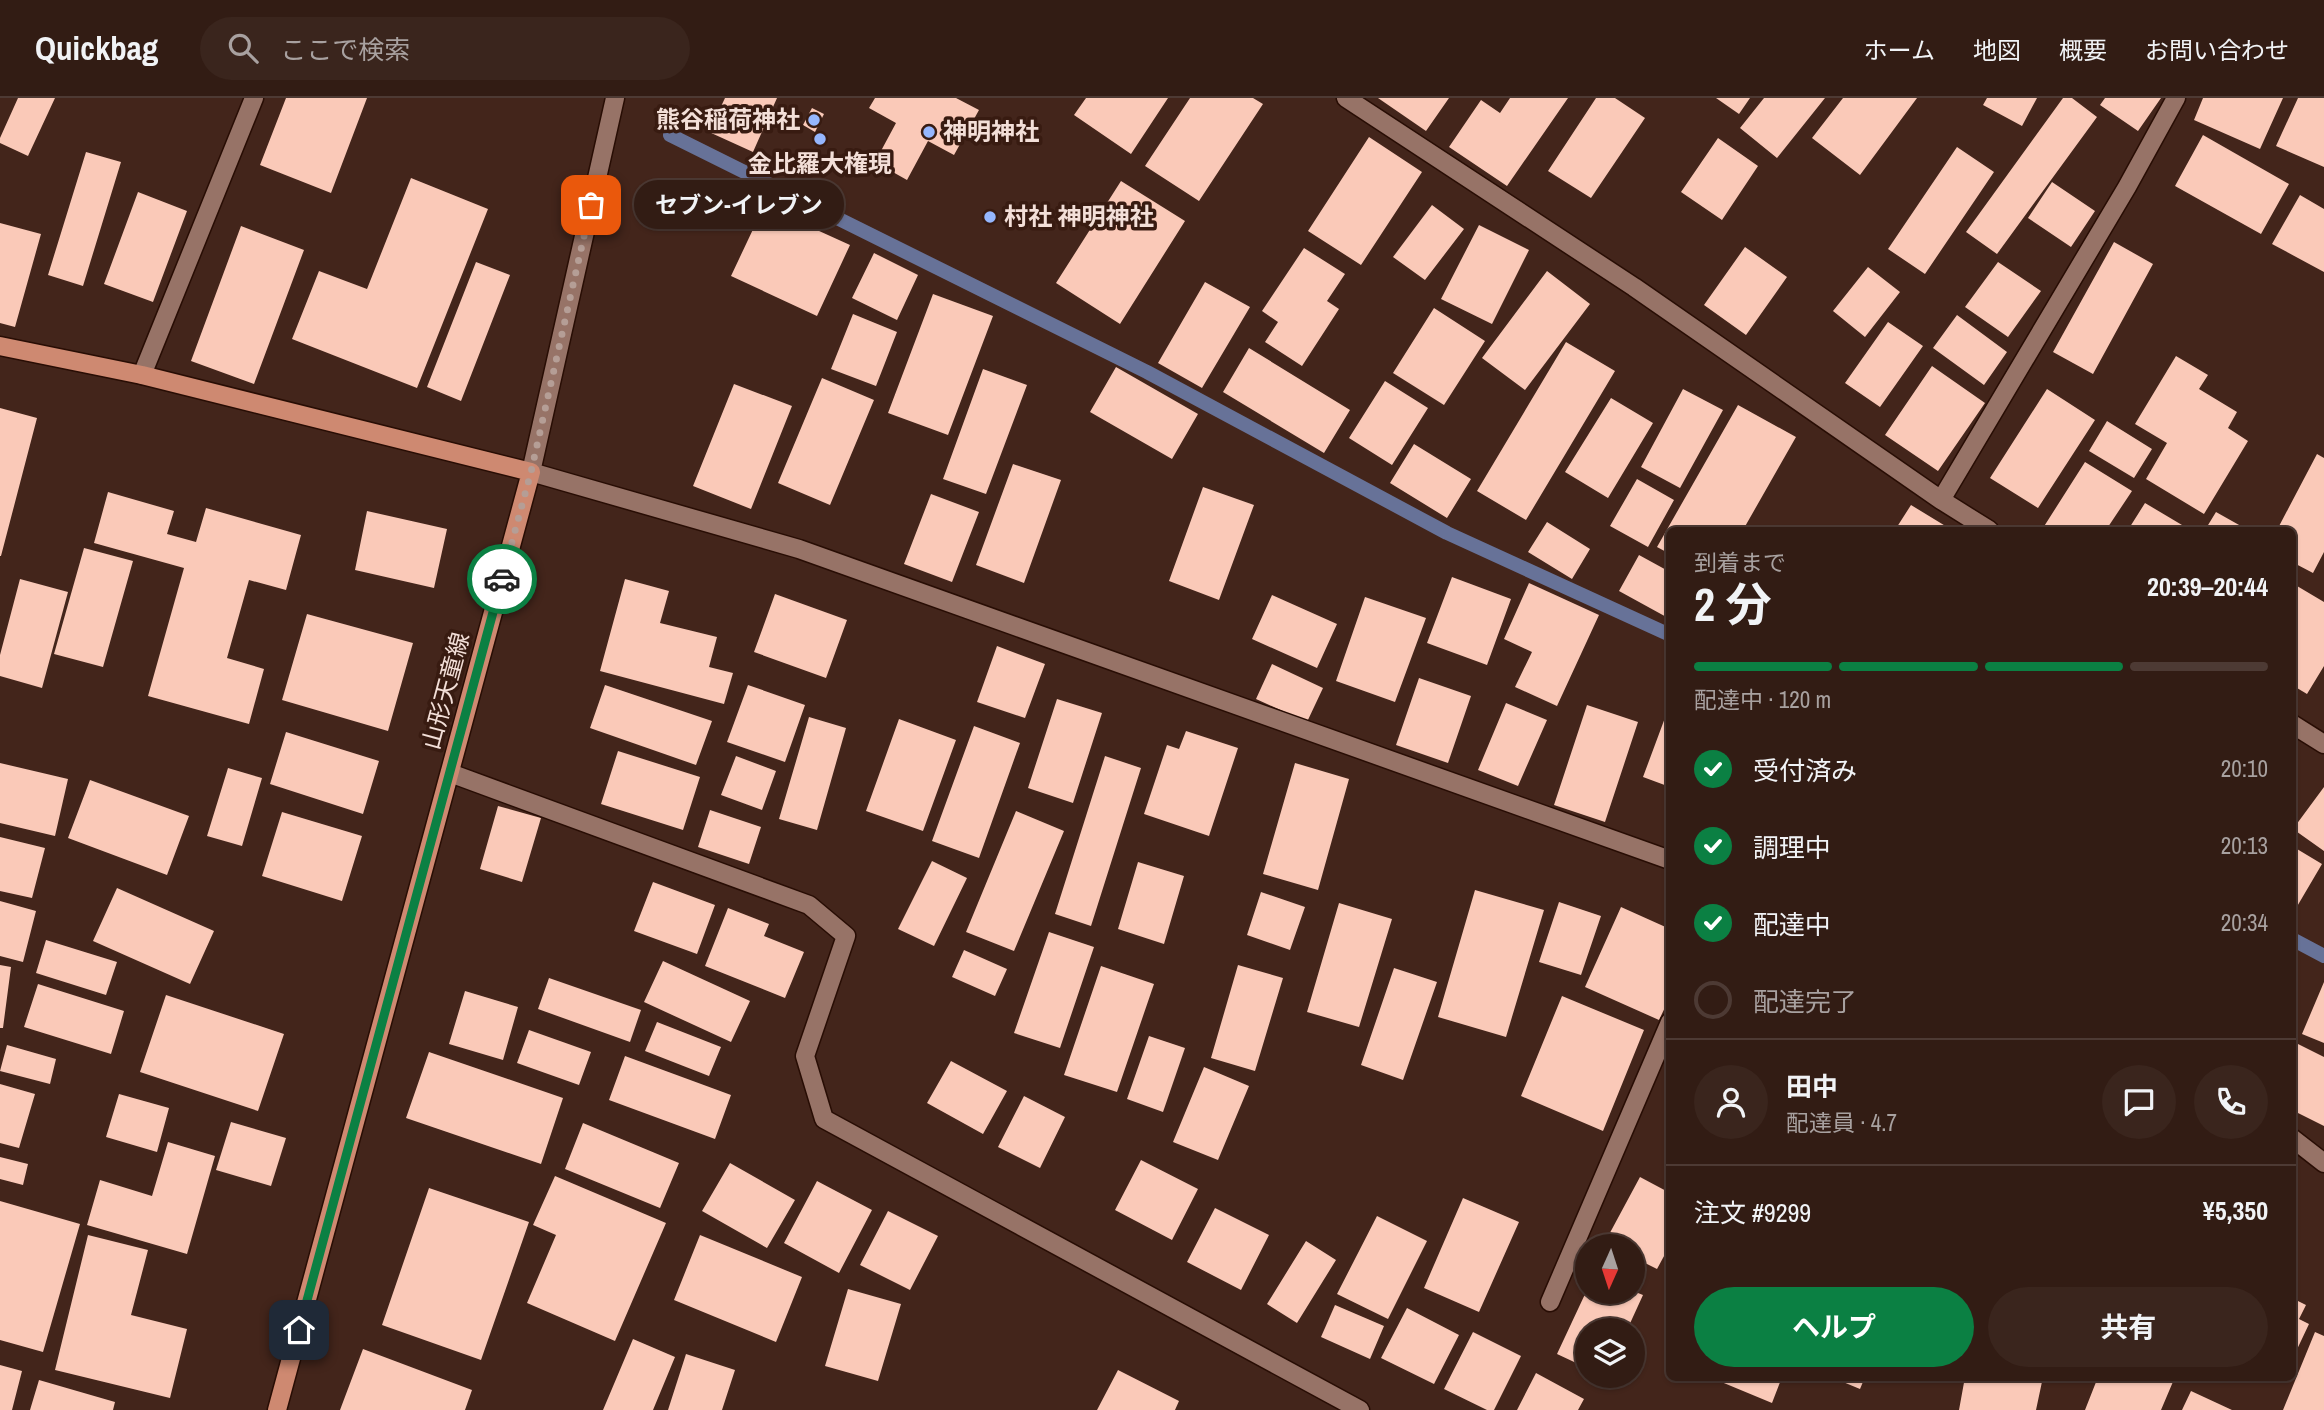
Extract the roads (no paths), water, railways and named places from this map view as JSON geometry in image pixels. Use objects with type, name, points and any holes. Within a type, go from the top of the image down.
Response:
[{"type":"main road","points":[[0,346],[142,375],[531,472]]},
{"type":"main road","name":"山形天童線","points":[[277,1410],[531,472]]},
{"type":"street","points":[[142,375],[254,98]]},
{"type":"street","points":[[615,98],[531,472],[799,549],[1666,859]]},
{"type":"street","points":[[1346,98],[1634,287],[1941,500],[1984,527]]},
{"type":"street","points":[[1941,500],[2120,199],[2176,98]]},
{"type":"street","points":[[2296,726],[2324,744]]},
{"type":"street","points":[[450,773],[809,905],[846,936],[804,1056],[824,1119],[1360,1410]]},
{"type":"street","points":[[1550,1302],[1666,1031]]},
{"type":"street","points":[[2296,1141],[2324,1163]]},
{"type":"waterway","points":[[670,135],[1147,372],[1447,533],[1666,633]]},
{"type":"waterway","points":[[2296,941],[2324,956]]},
{"type":"place","name":"熊谷稲荷神社","points":[[814,120]]},
{"type":"place","name":"神明神社","points":[[929,132]]},
{"type":"place","name":"金比羅大権現","points":[[820,139]]},
{"type":"place","name":"セブン-イレブン","points":[[591,205]]},
{"type":"place","name":"村社 神明神社","points":[[990,217]]}]
